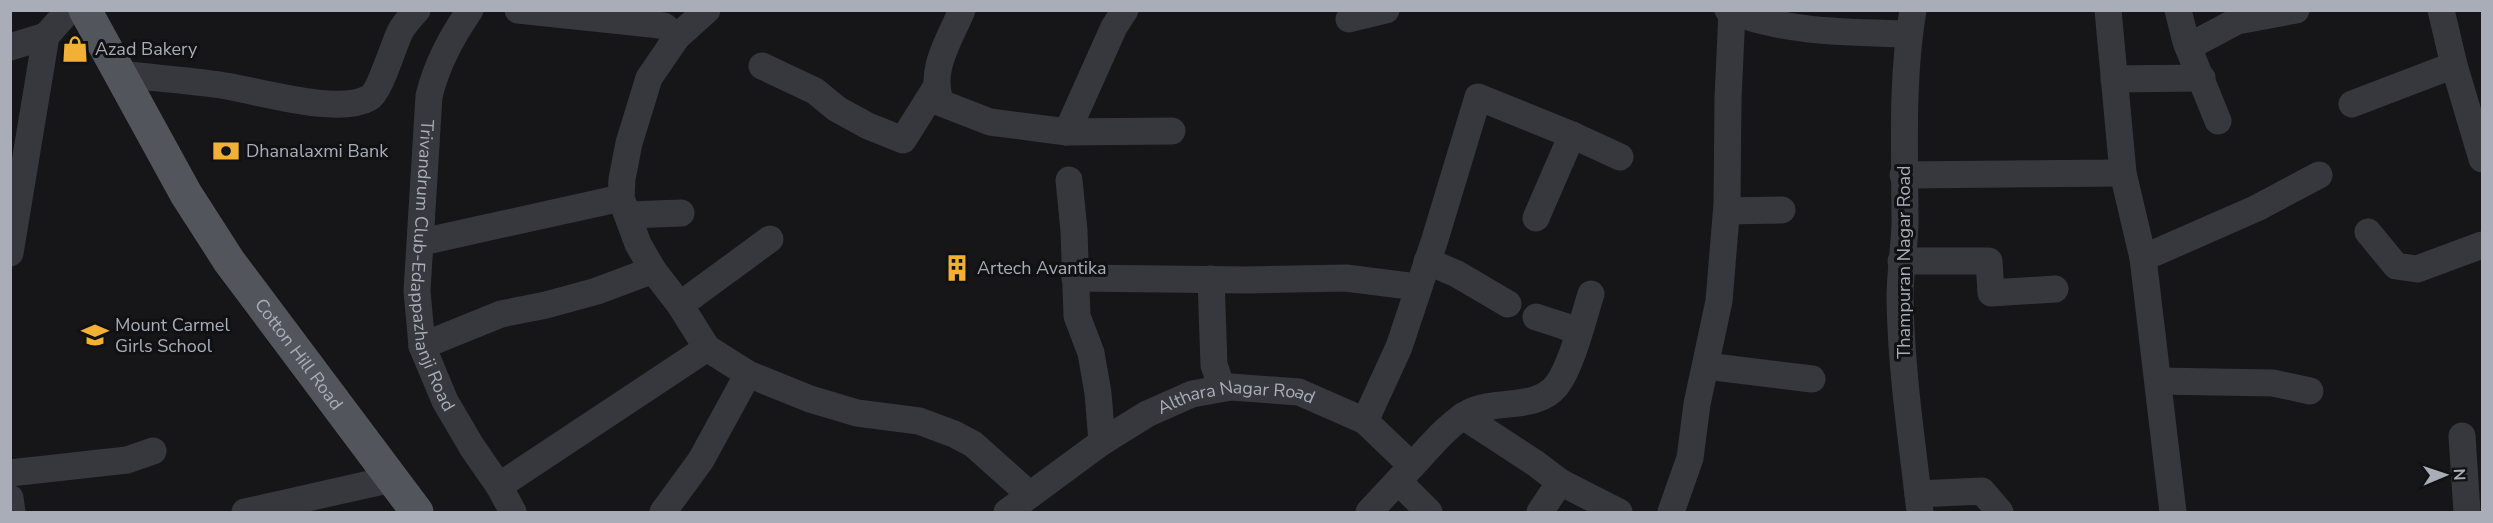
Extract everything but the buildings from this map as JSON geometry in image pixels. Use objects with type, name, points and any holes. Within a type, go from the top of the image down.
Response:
[{"type":"main road","name":"Cotton Hill Road","points":[[85,10],[186,194],[229,261],[417,513]]},
{"type":"street","points":[[10,47],[46,36],[69,10]]},
{"type":"street","points":[[120,74],[221,85],[296,100],[338,104],[356,102],[370,98],[379,88],[384,67],[401,29],[417,10]]},
{"type":"street","name":"Trivandrum Club-Edappazhanji Road","points":[[470,10],[452,36],[436,69],[429,96],[422,242],[417,291],[422,346],[445,401],[472,447],[499,486],[513,513]]},
{"type":"street","points":[[518,10],[664,26],[677,37]]},
{"type":"street","points":[[707,10],[677,37],[649,78],[629,143],[622,179],[625,207],[638,244],[653,270],[680,305],[707,348],[747,374],[783,390],[857,413],[919,421],[954,434],[973,444],[1029,494]]},
{"type":"street","points":[[963,10],[936,71],[935,88],[941,103],[990,122],[1067,132],[1172,131]]},
{"type":"street","points":[[1067,132],[1114,27],[1125,10]]},
{"type":"street","points":[[1349,19],[1386,10]]},
{"type":"street","points":[[2108,10],[2123,173],[2143,258],[2173,513]]},
{"type":"street","points":[[2178,10],[2188,47],[2218,121]]},
{"type":"street","points":[[2188,47],[2237,21],[2296,10]]},
{"type":"street","points":[[2441,10],[2454,65],[2482,159]]},
{"type":"street","points":[[1671,513],[1690,458],[1698,404],[1719,300],[1726,211],[1730,11],[1789,27],[1818,21],[1911,22]]},
{"type":"street","name":"Thampuran Nagar Road","points":[[1911,22],[1903,175],[1905,227],[1901,261],[1904,369],[1919,503]]},
{"type":"street","points":[[10,253],[46,36]]},
{"type":"street","points":[[2352,104],[2454,65]]},
{"type":"street","points":[[762,66],[815,91],[837,109],[868,126],[903,140],[935,88]]},
{"type":"street","points":[[2114,79],[2202,78]]},
{"type":"street","points":[[1365,421],[1399,347],[1478,97],[1620,157]]},
{"type":"street","points":[[1536,218],[1572,135]]},
{"type":"street","points":[[1903,175],[2123,173]]},
{"type":"street","points":[[2143,258],[2257,208],[2319,175]]},
{"type":"street","points":[[1069,180],[1074,231],[1077,316],[1091,353],[1098,393],[1102,442]]},
{"type":"street","points":[[422,242],[625,207],[681,213]]},
{"type":"street","points":[[1726,211],[1782,210]]},
{"type":"street","points":[[2368,232],[2396,266],[2417,269],[2482,245]]},
{"type":"street","points":[[680,305],[770,239]]},
{"type":"street","points":[[1427,261],[1457,274],[1508,304]]},
{"type":"street","points":[[1901,261],[1989,261],[1991,292],[2055,289]]},
{"type":"street","points":[[422,346],[501,314],[587,294],[653,270]]},
{"type":"street","points":[[1075,278],[1346,278],[1417,287]]},
{"type":"street","points":[[1210,279],[1214,365],[1222,388]]},
{"type":"street","points":[[1369,513],[1405,473],[1463,416],[1496,404],[1524,402],[1540,397],[1556,386],[1567,366],[1591,294]]},
{"type":"street","points":[[1536,318],[1564,326],[1578,333]]},
{"type":"street","points":[[499,486],[707,348]]},
{"type":"street","points":[[1706,366],[1812,379]]},
{"type":"street","points":[[663,513],[701,460],[747,374]]},
{"type":"street","points":[[2158,381],[2273,383],[2310,391]]},
{"type":"street","name":"Althara Nagar Road","points":[[1007,513],[1029,494],[1102,442],[1147,414],[1192,394],[1231,387],[1299,392],[1365,421],[1405,473],[1429,513]]},
{"type":"street","points":[[1463,416],[1560,482],[1619,513]]},
{"type":"street","points":[[2462,436],[2467,513]]},
{"type":"street","points":[[10,473],[116,462],[153,451]]},
{"type":"street","points":[[245,513],[392,479]]},
{"type":"street","points":[[1540,513],[1560,482]]},
{"type":"street","points":[[1919,503],[1982,491],[2000,513]]},
{"type":"street","points":[[10,498],[12,513]]},
{"type":"place","name":"Azad Bakery","points":[[75,49]]},
{"type":"place","name":"Dhanalaxmi Bank","points":[[226,151]]},
{"type":"place","name":"Artech Avantika","points":[[957,268]]},
{"type":"place","name":"Mount Carmel Girls School","points":[[95,335]]}]
